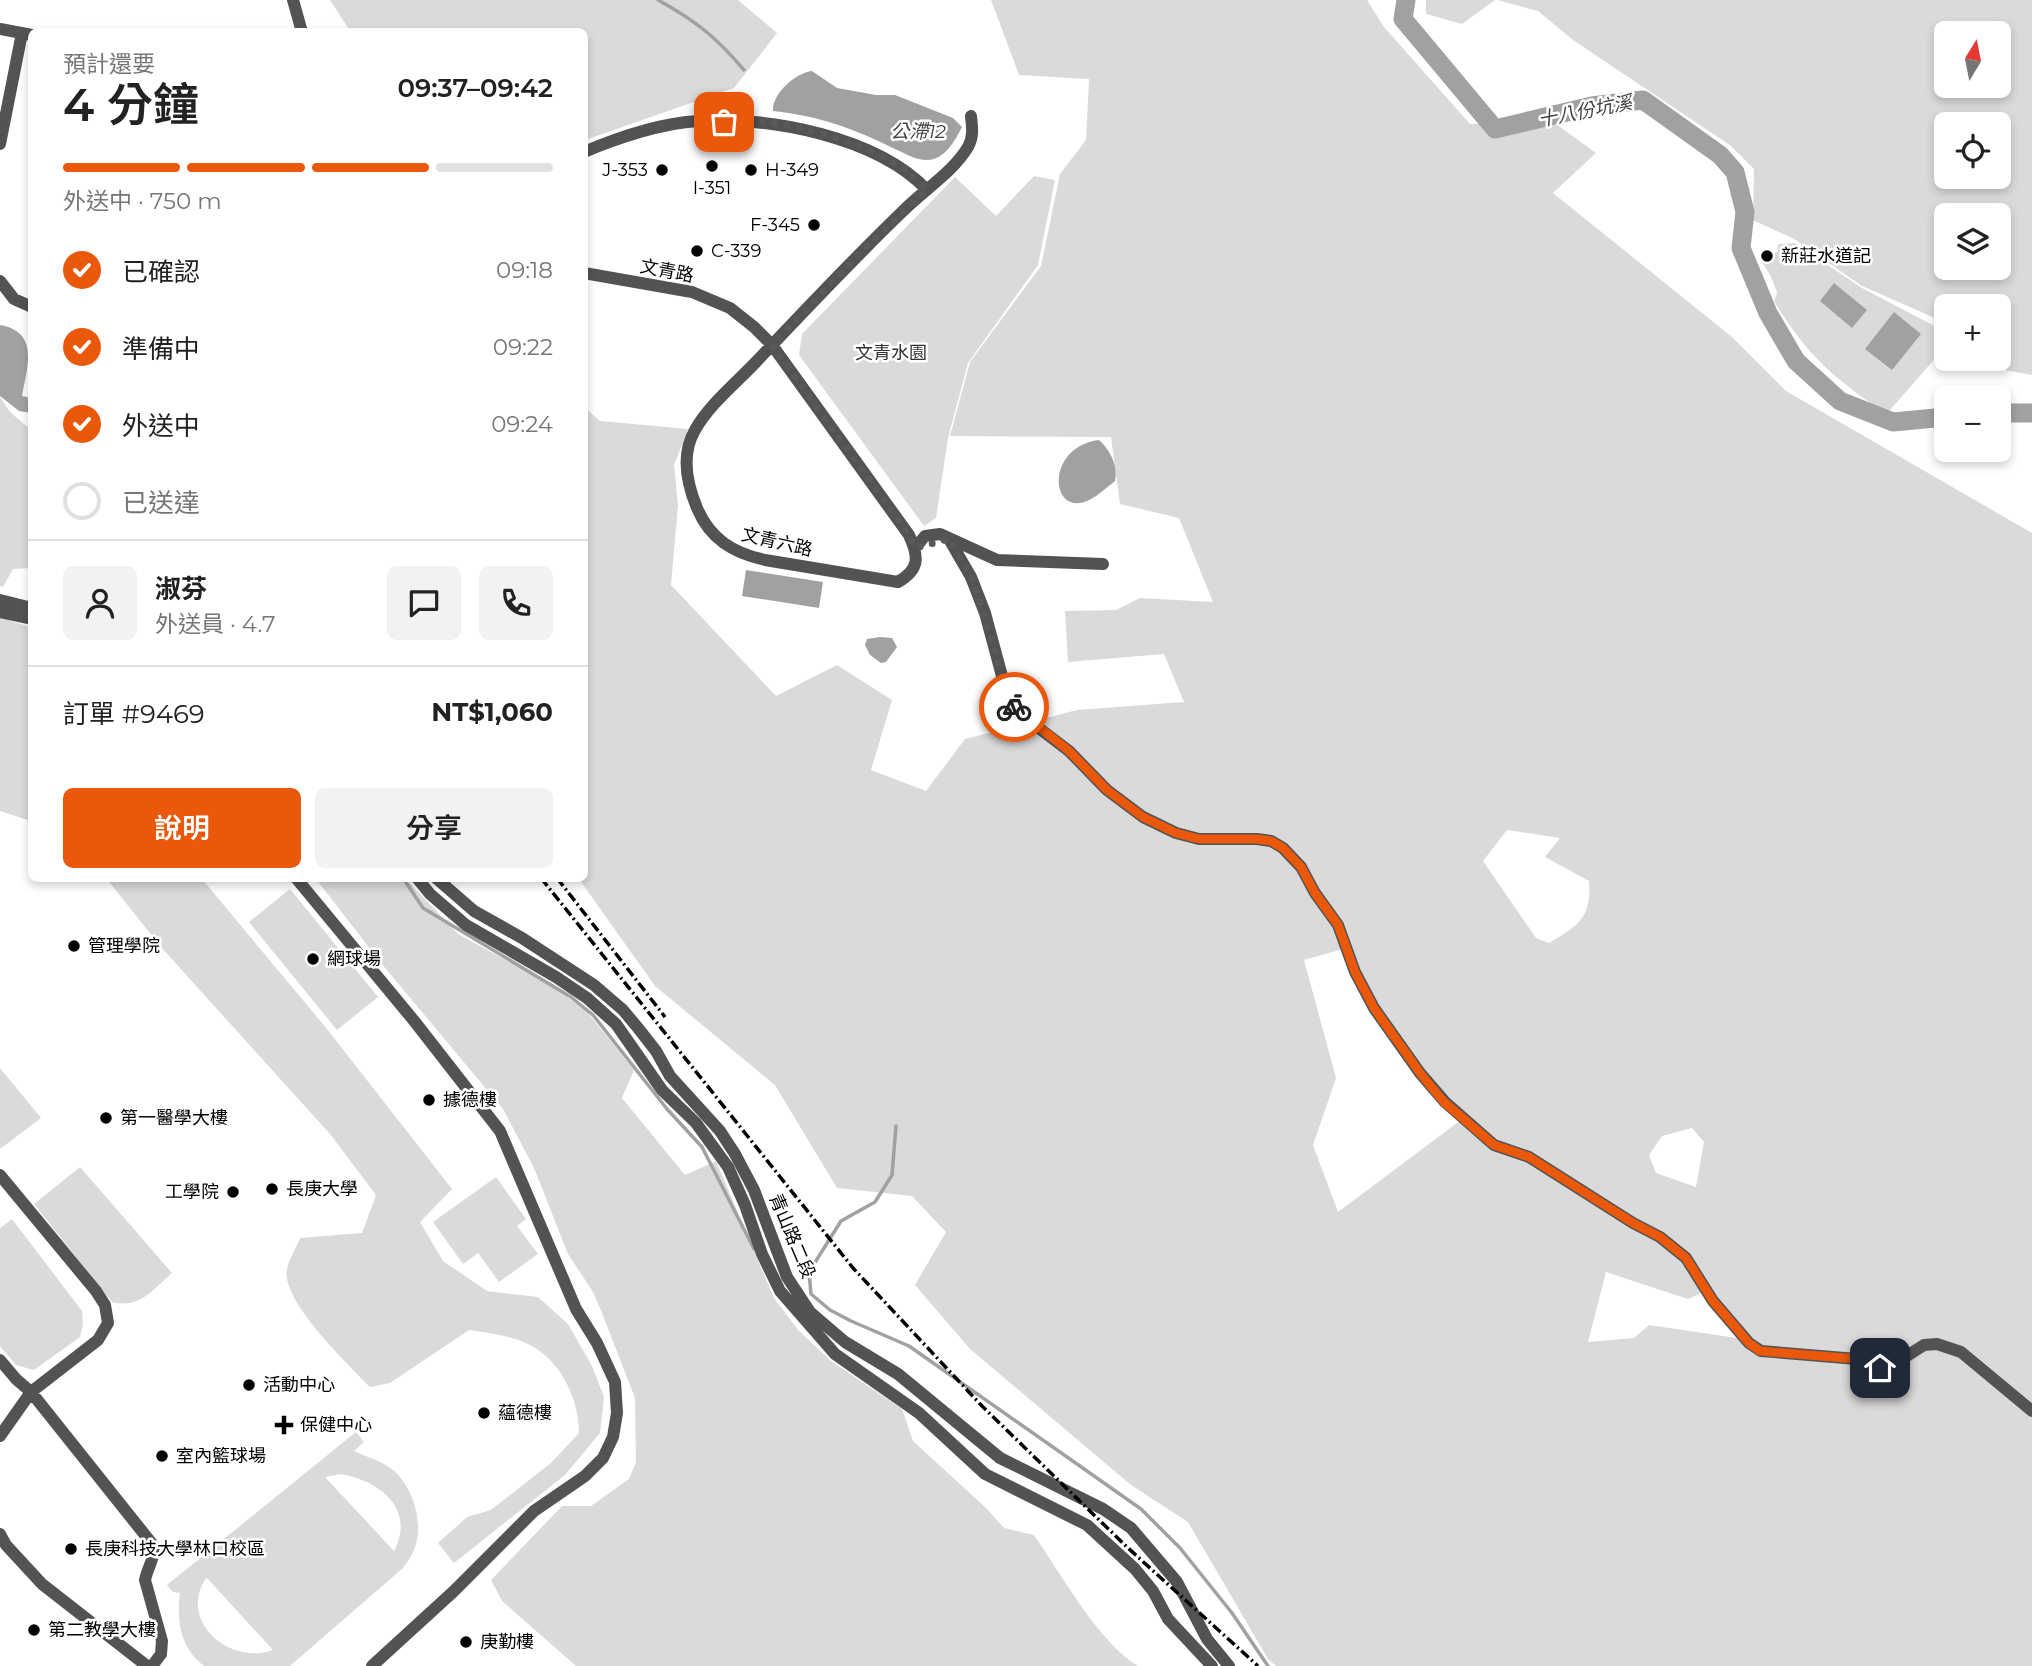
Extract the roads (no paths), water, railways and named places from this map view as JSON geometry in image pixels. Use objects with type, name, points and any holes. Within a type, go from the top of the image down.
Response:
[{"type":"street","points":[[293,0],[301,28]]},
{"type":"street","points":[[0,29],[27,34],[0,144]]},
{"type":"street","points":[[772,345],[867,246],[959,161],[973,135],[971,116]]},
{"type":"street","points":[[588,150],[637,133],[697,121],[778,124],[840,139],[900,166],[927,190]]},
{"type":"street","name":"文青路","points":[[588,274],[692,292],[730,308],[772,345],[909,535],[915,548]]},
{"type":"street","points":[[0,281],[14,299],[28,305]]},
{"type":"street","name":"文青六路","points":[[772,345],[708,412],[694,431],[686,470],[690,489],[705,524],[730,549],[747,556],[898,582],[910,574],[916,564],[915,548]]},
{"type":"street","points":[[915,548],[925,536],[940,534],[997,560],[1102,564]]},
{"type":"street","points":[[949,539],[971,577],[985,613],[1009,702],[1069,751],[1107,790],[1143,817],[1176,833],[1199,839],[1257,839],[1271,841],[1283,848],[1301,867],[1315,893],[1338,925],[1355,972],[1374,1008],[1420,1073],[1444,1102],[1473,1129],[1494,1145],[1529,1157],[1633,1223],[1660,1237],[1686,1258],[1713,1301],[1749,1343],[1760,1351],[1857,1359],[1880,1368],[1888,1368],[1924,1345],[1937,1344],[1961,1352],[2032,1411]]},
{"type":"street","points":[[0,600],[28,607]]},
{"type":"street","points":[[0,612],[28,618]]},
{"type":"street","points":[[299,882],[415,1022],[500,1131],[576,1309],[597,1343],[615,1382],[617,1413],[613,1437],[603,1458],[585,1476],[534,1511],[454,1591],[372,1666]]},
{"type":"street","name":"青山路二段","points":[[420,882],[466,925],[556,977],[587,998],[615,1024],[662,1090],[696,1123],[728,1167],[746,1205],[762,1254],[780,1291],[835,1354],[919,1413],[985,1474],[1087,1525],[1135,1569],[1153,1591],[1168,1619],[1213,1666]]},
{"type":"street","name":"青山路二段","points":[[441,882],[474,911],[522,937],[594,985],[623,1010],[656,1051],[670,1076],[720,1131],[735,1154],[754,1190],[788,1277],[810,1312],[845,1342],[898,1374],[1000,1458],[1104,1508],[1131,1528],[1177,1582],[1207,1639],[1229,1666]]},
{"type":"street","points":[[0,1175],[96,1291],[105,1305],[108,1323],[98,1340],[31,1392],[0,1436]]},
{"type":"street","points":[[0,1360],[16,1380],[31,1392],[153,1545],[155,1558],[145,1580],[162,1640],[161,1654],[150,1666],[42,1584],[6,1545],[0,1534]]},
{"type":"water","name":"公滯12","points":[[812,71],[837,88],[876,95],[895,95],[953,118],[962,127],[943,154],[924,160],[837,124],[773,111],[780,91],[792,80]]},
{"type":"water","points":[[1834,283],[1867,310],[1852,328],[1820,301]]},
{"type":"water","points":[[1894,312],[1921,334],[1892,370],[1865,349]]},
{"type":"water","points":[[0,325],[13,329],[26,343],[28,363],[22,396],[28,397],[28,412],[19,411],[0,396]]},
{"type":"water","points":[[1099,440],[1113,459],[1115,481],[1089,500],[1076,503],[1066,500],[1059,480],[1061,467],[1069,455],[1081,445]]},
{"type":"water","points":[[746,570],[823,582],[819,608],[742,596]]},
{"type":"water","points":[[892,638],[897,647],[886,662],[881,663],[870,655],[865,645],[867,639]]},
{"type":"waterway","points":[[658,0],[705,31],[744,70]]},
{"type":"waterway","name":"十八份坑溪","points":[[1406,0],[1403,19],[1495,129],[1592,106],[1643,100],[1720,155],[1735,172],[1745,212],[1741,248],[1768,313],[1796,361],[1840,401],[1893,422],[1934,418]]},
{"type":"waterway","name":"十八份坑溪","points":[[2011,413],[2032,413]]},
{"type":"waterway","points":[[406,882],[423,908],[571,997],[593,1015],[667,1109],[702,1147],[754,1249]]},
{"type":"waterway","points":[[896,1126],[892,1175],[875,1202],[841,1221],[809,1272],[811,1294],[830,1310],[909,1346],[1141,1509],[1180,1548],[1232,1613],[1268,1666]]},
{"type":"railway","points":[[544,882],[853,1268],[982,1406],[1128,1548],[1258,1666]]},
{"type":"railway","points":[[560,882],[665,1017]]},
{"type":"place","name":"I-351","points":[[712,166]]},
{"type":"place","name":"J-353","points":[[662,170]]},
{"type":"place","name":"H-349","points":[[751,170]]},
{"type":"place","name":"F-345","points":[[814,225]]},
{"type":"place","name":"C-339","points":[[697,251]]},
{"type":"place","name":"新莊水道記","points":[[1767,256]]},
{"type":"place","name":"管理學院","points":[[74,946]]},
{"type":"place","name":"網球場","points":[[313,959]]},
{"type":"place","name":"據德樓","points":[[429,1100]]},
{"type":"place","name":"第一醫學大樓","points":[[106,1118]]},
{"type":"place","name":"長庚大學","points":[[272,1189]]},
{"type":"place","name":"工學院","points":[[233,1192]]},
{"type":"place","name":"活動中心","points":[[249,1385]]},
{"type":"place","name":"蘊德樓","points":[[484,1413]]},
{"type":"place","name":"保健中心","points":[[284,1425]]},
{"type":"place","name":"室內籃球場","points":[[162,1456]]},
{"type":"place","name":"長庚科技大學林口校區","points":[[71,1549]]},
{"type":"place","name":"第二教學大樓","points":[[34,1630]]},
{"type":"place","name":"庚勤樓","points":[[466,1642]]},
{"type":"park label","name":"文青水園","points":[[891,353]]}]
